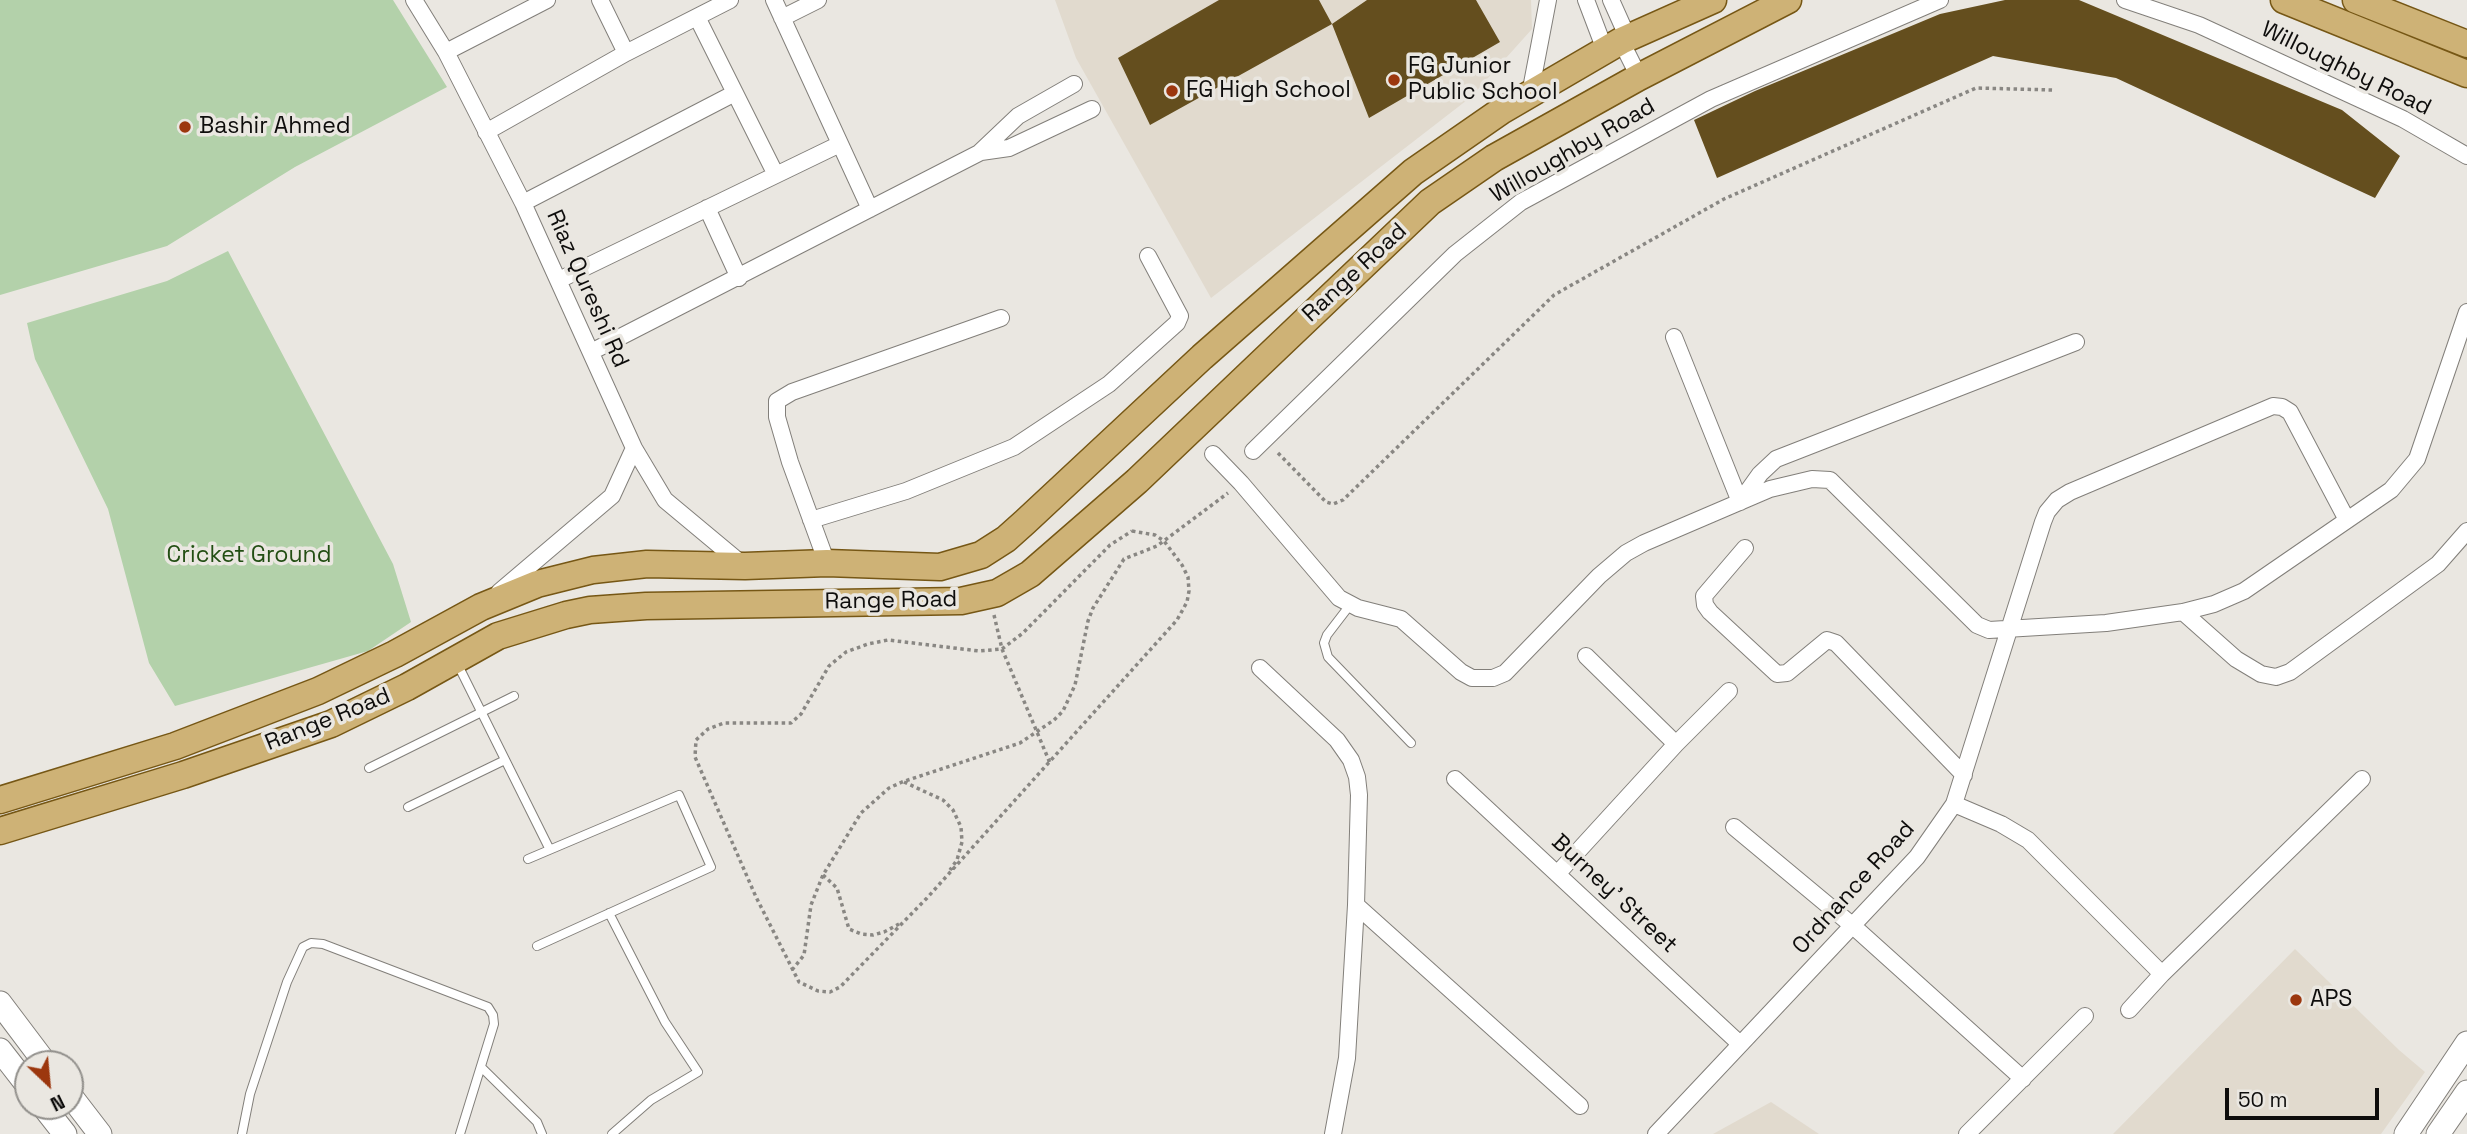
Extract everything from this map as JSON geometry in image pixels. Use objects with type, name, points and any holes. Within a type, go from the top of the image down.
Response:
[{"type":"main road","points":[[0,800],[175,747],[318,691],[395,654],[481,607],[537,584],[593,570],[647,564],[745,566],[827,563],[940,567],[981,555],[1006,539],[1202,357],[1413,172],[1530,94],[1618,43],[1713,0]]},
{"type":"main road","name":"Range Road","points":[[0,831],[183,775],[331,723],[407,687],[498,636],[540,621],[590,610],[646,606],[961,601],[997,593],[1030,574],[1137,481],[1430,202],[1494,158],[1639,77],[1788,0]]},
{"type":"main road","points":[[2284,0],[2467,74]]},
{"type":"main road","points":[[2356,0],[2467,44]]},
{"type":"main road","points":[[0,1003],[36,1050]]},
{"type":"main road","points":[[2406,1134],[2467,1043]]},
{"type":"main road","points":[[0,1050],[14,1068]]},
{"type":"main road","points":[[2438,1134],[2467,1092]]},
{"type":"main road","points":[[84,1113],[100,1134]]},
{"type":"main road","points":[[54,1120],[65,1134]]},
{"type":"street","name":"Riaz Qureshi Rd","points":[[414,0],[446,52],[523,203],[634,447],[664,500],[745,566]]},
{"type":"street","points":[[446,52],[547,0]]},
{"type":"street","points":[[600,0],[626,53]]},
{"type":"street","points":[[486,132],[626,53],[730,0]]},
{"type":"street","points":[[774,0],[870,209]]},
{"type":"street","points":[[782,18],[818,0]]},
{"type":"street","points":[[1530,94],[1548,0]]},
{"type":"street","points":[[1586,0],[1639,77]]},
{"type":"street","points":[[1611,0],[1618,43]]},
{"type":"street","name":"Willoughby Road","points":[[1253,452],[1455,254],[1521,202],[1711,99],[1940,0]]},
{"type":"street","name":"Willoughby Road","points":[[2124,0],[2199,25],[2403,119],[2467,156]]},
{"type":"street","points":[[697,17],[776,175]]},
{"type":"street","points":[[591,352],[979,153],[1018,116],[1074,84]]},
{"type":"street","points":[[523,203],[735,93]]},
{"type":"street","points":[[979,153],[1009,148],[1092,109]]},
{"type":"street","points":[[559,280],[840,144]]},
{"type":"street","points":[[706,208],[739,278]]},
{"type":"street","points":[[811,520],[906,491],[1014,447],[1109,384],[1177,323],[1180,316],[1148,256]]},
{"type":"street","points":[[1213,454],[1331,589],[1350,605],[1401,619],[1461,672],[1472,678],[1493,678],[1515,665],[1599,576],[1626,553],[1770,489],[1812,479],[1830,480],[1977,625],[1989,630],[2105,623],[2183,612],[2214,604],[2245,591],[2391,490],[2417,459],[2467,312]]},
{"type":"street","points":[[827,563],[780,428],[777,401],[792,392],[1001,318]]},
{"type":"street","points":[[1674,337],[1740,502]]},
{"type":"street","points":[[1740,502],[1760,474],[1776,459],[2076,342]]},
{"type":"street","name":"Ordnance Road","points":[[1656,1134],[1917,858],[1954,804],[2043,522],[2057,500],[2273,405],[2290,412],[2347,520]]},
{"type":"street","points":[[481,607],[612,496],[634,447]]},
{"type":"street","points":[[2183,612],[2236,659],[2261,674],[2276,677],[2290,673],[2438,564],[2467,531]]},
{"type":"street","points":[[1745,548],[1704,596],[1705,605],[1710,612],[1777,674],[1787,673],[1827,640],[1836,643],[1964,775]]},
{"type":"street","points":[[1586,656],[1676,744]]},
{"type":"street","points":[[1260,668],[1338,740],[1351,760],[1357,777],[1359,794],[1356,905],[1347,1058],[1333,1134]]},
{"type":"street","points":[[1558,873],[1676,744],[1729,691]]},
{"type":"street","name":"Burney' Street","points":[[1455,779],[1741,1044]]},
{"type":"street","points":[[2129,1010],[2162,974],[2362,779]]},
{"type":"street","points":[[1954,804],[2001,824],[2028,840],[2162,974]]},
{"type":"street","points":[[1734,827],[1853,926],[2022,1079]]},
{"type":"street","points":[[1356,905],[1580,1107]]},
{"type":"street","points":[[1967,1134],[2085,1016]]},
{"type":"lane","points":[[1350,605],[1327,635],[1324,643],[1328,657],[1411,743]]},
{"type":"lane","points":[[456,660],[550,848]]},
{"type":"lane","points":[[369,768],[514,696]]},
{"type":"lane","points":[[408,807],[505,760]]},
{"type":"lane","points":[[528,859],[679,795],[711,867],[537,946]]},
{"type":"lane","points":[[609,914],[665,1022],[698,1072],[651,1100],[612,1134]]},
{"type":"lane","points":[[242,1134],[250,1094],[288,982],[303,947],[311,943],[323,944],[488,1007],[494,1024],[460,1134]]},
{"type":"lane","points":[[481,1067],[537,1122],[542,1134]]},
{"type":"path","points":[[1265,440],[1326,502],[1333,504],[1343,500],[1554,295],[1724,199],[1976,88],[2053,90]]},
{"type":"path","points":[[792,970],[804,955],[811,905],[823,875],[861,813],[890,788],[902,782],[1020,743],[1054,720],[1075,685],[1091,614],[1124,559],[1164,541],[1241,483]]},
{"type":"path","points":[[1132,531],[1164,541],[1188,577],[1187,602],[1182,612],[928,898],[840,987],[830,992],[818,991],[799,982],[756,897],[695,757],[696,740],[708,729],[724,723],[791,723],[801,714],[829,666],[846,652],[868,644],[888,640],[979,652],[1002,649],[1023,633],[1119,538],[1132,531]]},
{"type":"path","points":[[988,595],[1002,649],[1050,763]]},
{"type":"path","points":[[823,875],[837,888],[849,929],[861,934],[873,935],[895,927],[937,885],[957,860],[962,842],[961,827],[953,810],[943,800],[902,782]]},
{"type":"shaded area","points":[[1055,0],[1531,0],[1532,29],[1471,97],[1211,298],[1076,58]]},
{"type":"shaded area","name":"APS","points":[[2295,949],[2425,1072],[2381,1134],[2113,1134]]},
{"type":"shaded area","points":[[1771,1102],[1819,1134],[1713,1134]]},
{"type":"green space","name":"Bashir Ahmed","points":[[0,0],[393,0],[447,87],[295,167],[167,246],[0,295]]},
{"type":"green space","name":"Cricket Ground","points":[[228,251],[393,564],[411,622],[368,651],[175,706],[149,663],[108,509],[35,359],[27,323],[167,281]]},
{"type":"building","name":"FG High School","points":[[1219,0],[1319,0],[1332,24],[1150,125],[1118,58]]},
{"type":"building","name":"FG Junior Public School","points":[[1367,0],[1476,0],[1500,42],[1369,118],[1332,24]]},
{"type":"building","points":[[2005,0],[2079,0],[2342,110],[2400,156],[2375,198],[2116,78],[1993,56],[1717,178],[1694,120],[1755,91],[1940,14]]},
{"type":"place","name":"FG Junior Public School","points":[[1394,80]]},
{"type":"place","name":"FG High School","points":[[1172,91]]},
{"type":"place","name":"Bashir Ahmed","points":[[185,127]]},
{"type":"place","name":"APS","points":[[2296,1000]]}]
